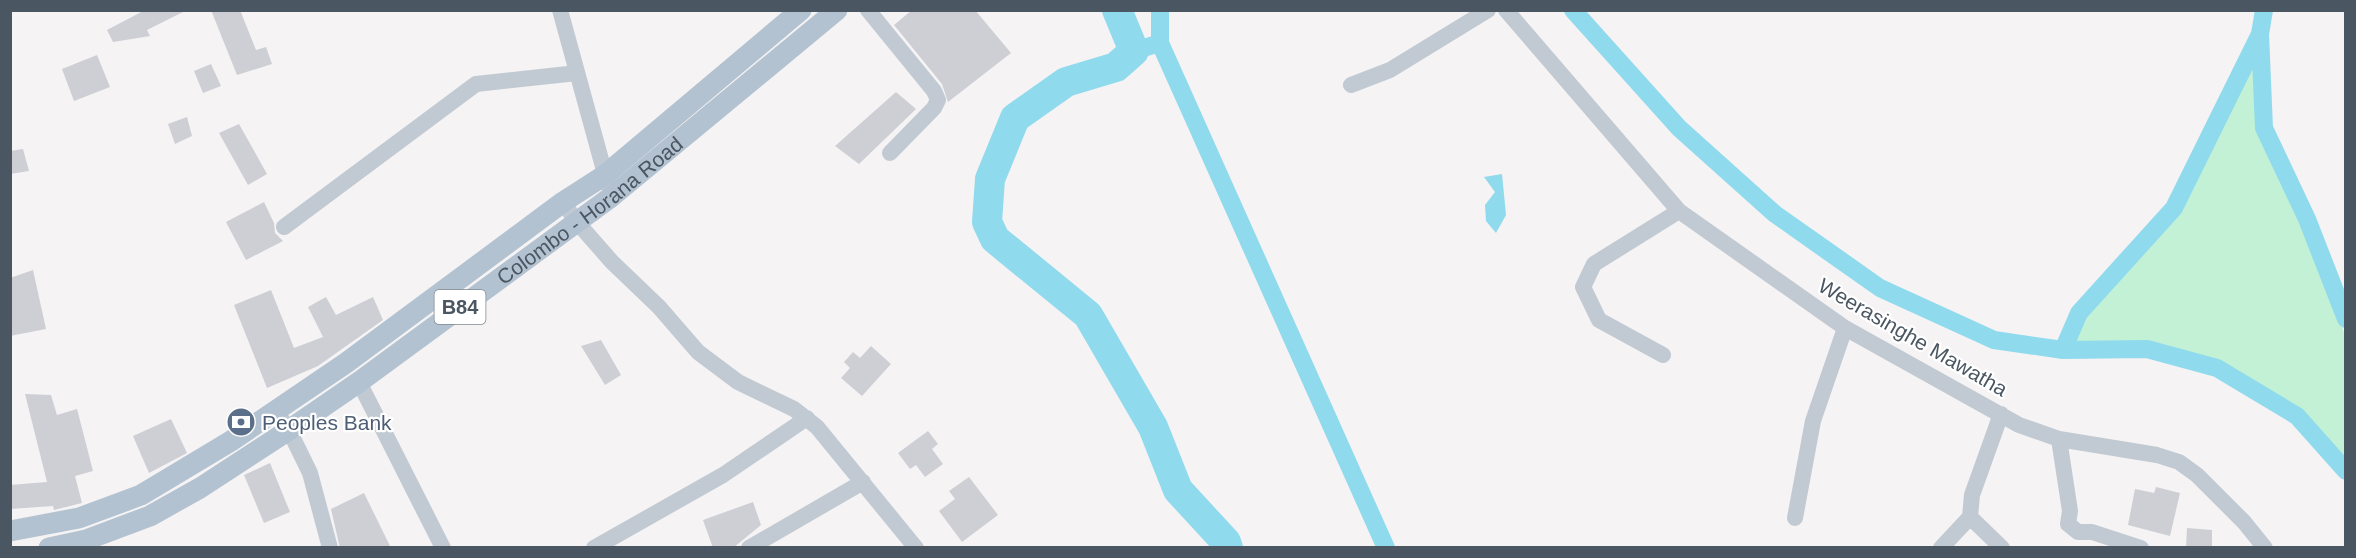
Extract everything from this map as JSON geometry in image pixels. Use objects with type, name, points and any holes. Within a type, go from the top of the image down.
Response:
[{"type":"main road","name":"Colombo - Horana Road","points":[[10,531],[80,518],[141,495],[189,468],[276,411],[346,363],[563,202],[605,175],[801,10]]},
{"type":"main road","name":"Colombo - Horana Road","points":[[49,548],[87,544],[150,516],[218,477],[289,430],[359,382],[611,197],[837,10]]},
{"type":"street","points":[[560,10],[611,197]]},
{"type":"street","points":[[868,10],[938,100],[934,108],[890,153]]},
{"type":"street","points":[[1351,85],[1390,70],[1488,10]]},
{"type":"street","name":"Weerasinghe Mawatha","points":[[1506,10],[1679,211],[1845,328],[2019,425],[2059,438],[2157,455],[2179,462],[2197,475],[2244,522],[2265,548]]},
{"type":"street","points":[[284,227],[476,84],[577,73]]},
{"type":"street","points":[[563,202],[576,221],[612,262],[659,307],[698,352],[738,382],[794,409],[807,418],[916,548]]},
{"type":"street","points":[[1663,355],[1599,320],[1583,287],[1594,264],[1679,211]]},
{"type":"street","points":[[1795,518],[1813,421],[1845,328]]},
{"type":"street","points":[[359,382],[443,548]]},
{"type":"street","points":[[276,411],[289,430],[310,472],[330,548]]},
{"type":"street","points":[[1941,548],[1970,517],[1972,495],[2001,414]]},
{"type":"street","points":[[594,548],[723,475],[807,418]]},
{"type":"street","points":[[2059,438],[2070,511],[2068,524],[2078,532],[2092,532],[2141,548]]},
{"type":"street","points":[[749,548],[863,482]]},
{"type":"street","points":[[1970,517],[2002,548]]},
{"type":"green space","points":[[2253,63],[2256,126],[2317,261],[2345,335],[2345,465],[2299,410],[2220,363],[2151,344],[2071,345],[2086,314],[2178,212]]},
{"type":"water","points":[[1502,174],[1506,215],[1496,233],[1486,221],[1485,205],[1495,192],[1484,177]]},
{"type":"building","points":[[145,10],[187,10],[147,30],[150,36],[113,42],[107,30]]},
{"type":"building","points":[[211,10],[240,10],[256,50],[266,47],[272,64],[237,75]]},
{"type":"building","points":[[912,10],[975,10],[1011,53],[948,102],[942,84],[894,25]]},
{"type":"building","points":[[97,55],[110,87],[74,101],[62,69]]},
{"type":"building","points":[[211,64],[221,86],[203,93],[194,71]]},
{"type":"building","points":[[896,92],[916,109],[859,164],[835,146]]},
{"type":"building","points":[[187,117],[192,136],[175,144],[168,124]]},
{"type":"building","points":[[239,124],[267,174],[248,185],[219,133]]},
{"type":"building","points":[[23,149],[29,171],[10,174],[10,151]]},
{"type":"building","points":[[264,202],[274,223],[275,233],[283,241],[246,260],[226,222]]},
{"type":"building","points":[[33,270],[46,329],[10,336],[10,278]]},
{"type":"building","points":[[271,290],[294,348],[323,337],[308,307],[326,297],[336,315],[373,297],[383,320],[318,366],[267,388],[234,305]]},
{"type":"building","points":[[601,340],[621,375],[605,385],[581,346]]},
{"type":"building","points":[[871,346],[891,364],[862,396],[841,378],[850,368],[844,362],[853,352],[860,358]]},
{"type":"building","points":[[25,394],[51,395],[57,415],[77,409],[93,471],[75,476],[82,503],[54,510],[53,506],[10,509],[10,485],[47,482]]},
{"type":"building","points":[[171,419],[187,453],[149,473],[133,436]]},
{"type":"building","points":[[928,431],[938,444],[932,449],[943,464],[925,477],[916,465],[910,469],[898,453]]},
{"type":"building","points":[[270,463],[290,512],[264,523],[244,475]]},
{"type":"building","points":[[969,477],[998,515],[962,542],[939,511],[955,499],[949,491]]},
{"type":"building","points":[[2156,487],[2180,493],[2170,536],[2128,525],[2135,489],[2154,493]]},
{"type":"building","points":[[364,493],[391,548],[340,548],[331,509]]},
{"type":"building","points":[[753,502],[761,525],[733,548],[713,548],[703,520]]},
{"type":"building","points":[[2187,528],[2212,530],[2212,548],[2186,548]]},
{"type":"waterway","points":[[1117,10],[1134,51],[1116,67],[1066,82],[1015,118],[990,179],[987,222],[995,239],[1088,315],[1153,427],[1178,490],[1226,542],[1228,548]]},
{"type":"waterway","points":[[1160,10],[1160,43]]},
{"type":"waterway","points":[[1573,10],[1679,128],[1775,214],[1880,288],[1994,340],[2063,350],[2147,349],[2217,368],[2297,416],[2346,471]]},
{"type":"waterway","points":[[2264,10],[2260,34],[2264,128],[2307,219],[2346,319]]},
{"type":"waterway","points":[[2063,350],[2079,313],[2174,208],[2260,34]]},
{"type":"waterway","points":[[1134,51],[1160,43],[1386,548]]},
{"type":"place","name":"Peoples Bank","points":[[241,422]]}]
